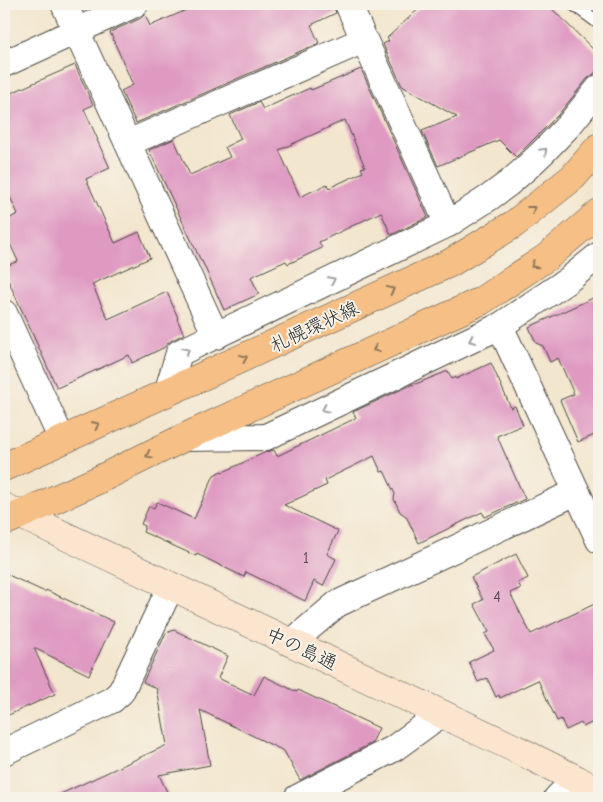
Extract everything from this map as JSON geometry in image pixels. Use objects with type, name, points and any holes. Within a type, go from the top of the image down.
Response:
[{"type":"main road","name":"札幌環状線","points":[[4,467],[450,263],[514,224],[573,177],[599,147]]},
{"type":"main road","points":[[9,515],[96,481],[183,438],[481,301],[547,257],[599,213]]},
{"type":"street","points":[[64,4],[216,336]]},
{"type":"street","points":[[4,64],[135,4]]},
{"type":"street","points":[[348,4],[448,224]]},
{"type":"street","points":[[128,143],[364,40]]},
{"type":"street","points":[[167,393],[179,353],[448,224],[490,197],[525,169],[569,125],[599,90]]},
{"type":"street","points":[[183,438],[266,437],[500,326],[567,281],[599,255]]},
{"type":"street","points":[[4,312],[62,440]]},
{"type":"street","points":[[500,326],[599,538]]},
{"type":"street","points":[[291,643],[337,604],[576,492]]},
{"type":"street","name":"中の島通","points":[[9,515],[171,586],[576,778],[599,792]]},
{"type":"street","points":[[4,752],[112,700],[121,692],[171,586]]},
{"type":"street","points":[[297,798],[393,749],[441,714]]},
{"type":"street","points":[[557,798],[576,778]]},
{"type":"lane","points":[[573,4],[599,23]]},
{"type":"building","points":[[200,4],[333,4],[336,13],[311,25],[319,43],[136,123],[121,91],[133,85],[110,32],[141,18],[145,14],[150,26]]},
{"type":"building","points":[[424,4],[547,4],[599,55],[599,67],[558,115],[516,157],[499,140],[438,166],[422,131],[457,117],[402,86],[383,44],[389,41],[387,38]]},
{"type":"building","points":[[75,65],[93,105],[84,109],[110,168],[86,179],[115,243],[139,232],[150,258],[92,284],[108,319],[167,292],[184,334],[172,340],[165,347],[132,363],[129,355],[57,388],[4,271],[4,267],[18,261],[4,231],[4,221],[18,214],[4,184],[4,96]]},
{"type":"building","points":[[361,69],[428,217],[391,235],[381,212],[319,242],[322,248],[288,264],[286,261],[251,277],[259,294],[224,310],[149,150],[174,139],[190,175],[230,157],[225,147],[241,139],[230,115],[259,102],[263,109],[310,88],[311,90]],"holes":[[[345,120],[365,167],[361,168],[363,172],[329,188],[327,184],[300,197],[279,150]]]},
{"type":"building","points":[[593,298],[599,312],[599,433],[578,442],[560,400],[574,394],[558,358],[550,362],[543,346],[536,343],[529,327]]},
{"type":"building","points":[[491,363],[511,408],[515,406],[523,425],[497,436],[525,499],[485,517],[482,512],[419,543],[406,516],[400,512],[394,499],[395,494],[384,471],[381,472],[374,456],[325,480],[327,485],[284,505],[338,531],[327,554],[336,559],[323,586],[314,581],[305,601],[246,572],[244,577],[197,554],[196,556],[143,532],[145,526],[141,524],[149,506],[154,508],[157,502],[194,519],[214,475],[221,471],[223,472],[266,452],[274,450],[277,456],[356,418],[353,412],[413,384],[448,371],[452,379],[456,377],[456,379]]},
{"type":"building","points":[[516,554],[528,578],[518,583],[521,588],[510,593],[531,634],[599,602],[599,719],[583,727],[581,723],[566,730],[561,719],[557,721],[538,680],[500,698],[499,695],[496,697],[487,678],[478,682],[469,662],[494,650],[485,634],[489,632],[474,604],[483,600],[471,577]]},
{"type":"building","points":[[4,573],[45,592],[46,590],[114,622],[89,675],[34,648],[55,694],[4,717]]},
{"type":"building","points":[[174,630],[228,656],[218,678],[254,695],[264,676],[297,692],[298,690],[379,728],[372,743],[300,780],[284,751],[200,710],[210,765],[159,775],[170,798],[52,798],[167,745],[157,689],[143,682],[166,633]]}]
